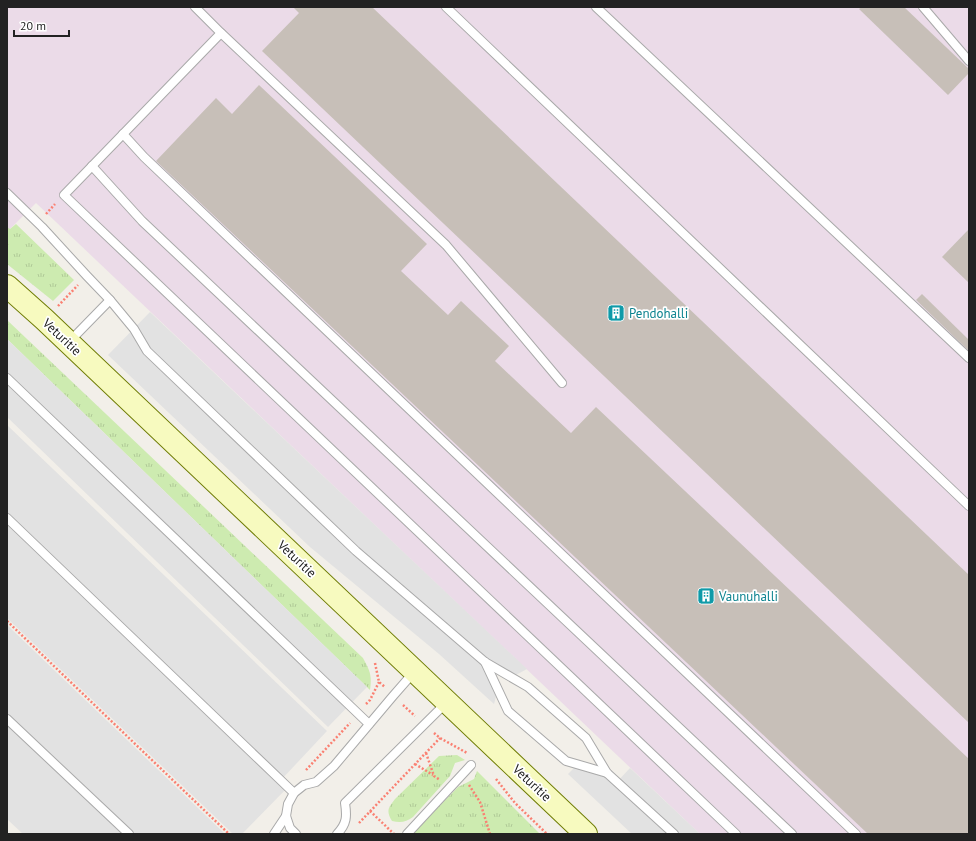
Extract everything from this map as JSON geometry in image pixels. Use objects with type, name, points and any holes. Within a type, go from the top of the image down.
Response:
[{"type":"main road","name":"Veturitie","points":[[7,286],[68,342],[586,834]]},
{"type":"lane","points":[[195,7],[446,245],[562,383]]},
{"type":"lane","points":[[446,7],[969,506]]},
{"type":"lane","points":[[596,7],[969,358]]},
{"type":"lane","points":[[923,7],[969,61]]},
{"type":"lane","points":[[221,33],[64,195],[736,834]]},
{"type":"lane","points":[[123,134],[144,157],[856,834]]},
{"type":"lane","points":[[92,166],[142,221],[792,834]]},
{"type":"lane","points":[[7,193],[42,227],[110,300],[134,329],[147,351],[356,551],[486,662],[528,687],[586,738],[608,773],[674,834]]},
{"type":"lane","points":[[68,342],[110,300]]},
{"type":"lane","points":[[7,378],[369,724]]},
{"type":"lane","points":[[7,518],[292,790]]},
{"type":"lane","points":[[486,662],[508,711],[566,762],[608,773]]},
{"type":"lane","points":[[292,790],[316,782],[334,766],[415,671]]},
{"type":"lane","points":[[338,834],[343,828],[346,816],[345,803],[446,702]]},
{"type":"lane","points":[[7,719],[129,834]]},
{"type":"lane","points":[[407,834],[471,765]]},
{"type":"lane","points":[[274,834],[286,816],[292,790]]},
{"type":"lane","points":[[286,816],[290,828],[296,834]]},
{"type":"path","points":[[46,213],[54,205]]},
{"type":"path","points":[[7,621],[229,834]]},
{"type":"path","points":[[292,790],[370,700],[379,682]]},
{"type":"path","points":[[393,696],[440,738],[472,756]]},
{"type":"path","points":[[354,828],[440,738]]},
{"type":"path","points":[[426,753],[434,776]]},
{"type":"path","points":[[415,764],[450,788]]},
{"type":"path","points":[[462,775],[480,802],[490,834]]},
{"type":"path","name":"Veturitie","points":[[495,776],[515,803],[547,834]]},
{"type":"path","points":[[370,811],[395,834]]},
{"type":"shaded area","points":[[7,7],[969,7],[969,834],[700,834],[36,203],[9,230],[7,227]]},
{"type":"shaded area","points":[[150,312],[527,669],[512,677],[486,663],[498,689],[494,704],[439,654],[310,547],[108,355]]},
{"type":"shaded area","points":[[7,339],[367,687],[328,727],[7,417]]},
{"type":"shaded area","points":[[7,425],[327,731],[281,780],[288,787],[242,834],[233,834],[7,618]]},
{"type":"shaded area","points":[[7,625],[225,834],[23,834],[7,819]]},
{"type":"shaded area","points":[[577,765],[607,773],[617,782],[630,768],[700,834],[632,834],[568,774]]},
{"type":"green space","points":[[16,224],[74,280],[53,301],[7,264],[7,227],[10,229]]},
{"type":"green space","points":[[7,320],[363,658],[370,673],[370,690],[7,339]]},
{"type":"green space","points":[[457,755],[465,760],[455,763],[450,776],[413,817],[403,822],[392,821],[388,812],[395,799],[439,756]]},
{"type":"green space","points":[[477,771],[540,834],[412,834],[458,787],[474,779]]},
{"type":"building","name":"Pendohalli","points":[[293,7],[372,7],[969,575],[969,723],[262,51],[299,13]]},
{"type":"building","points":[[862,7],[904,7],[969,69],[969,73],[948,95],[859,9]]},
{"type":"building","name":"Vaunuhalli","points":[[259,85],[427,244],[401,271],[448,315],[461,301],[509,346],[495,361],[571,433],[596,407],[969,759],[969,834],[868,834],[156,161],[216,98],[232,114]]},
{"type":"building","points":[[969,229],[969,283],[942,257]]},
{"type":"building","points":[[922,294],[969,340],[969,351],[916,300]]},
{"type":"place","name":"Pendohalli","points":[[616,313]]},
{"type":"place","name":"Vaunuhalli","points":[[706,596]]}]
